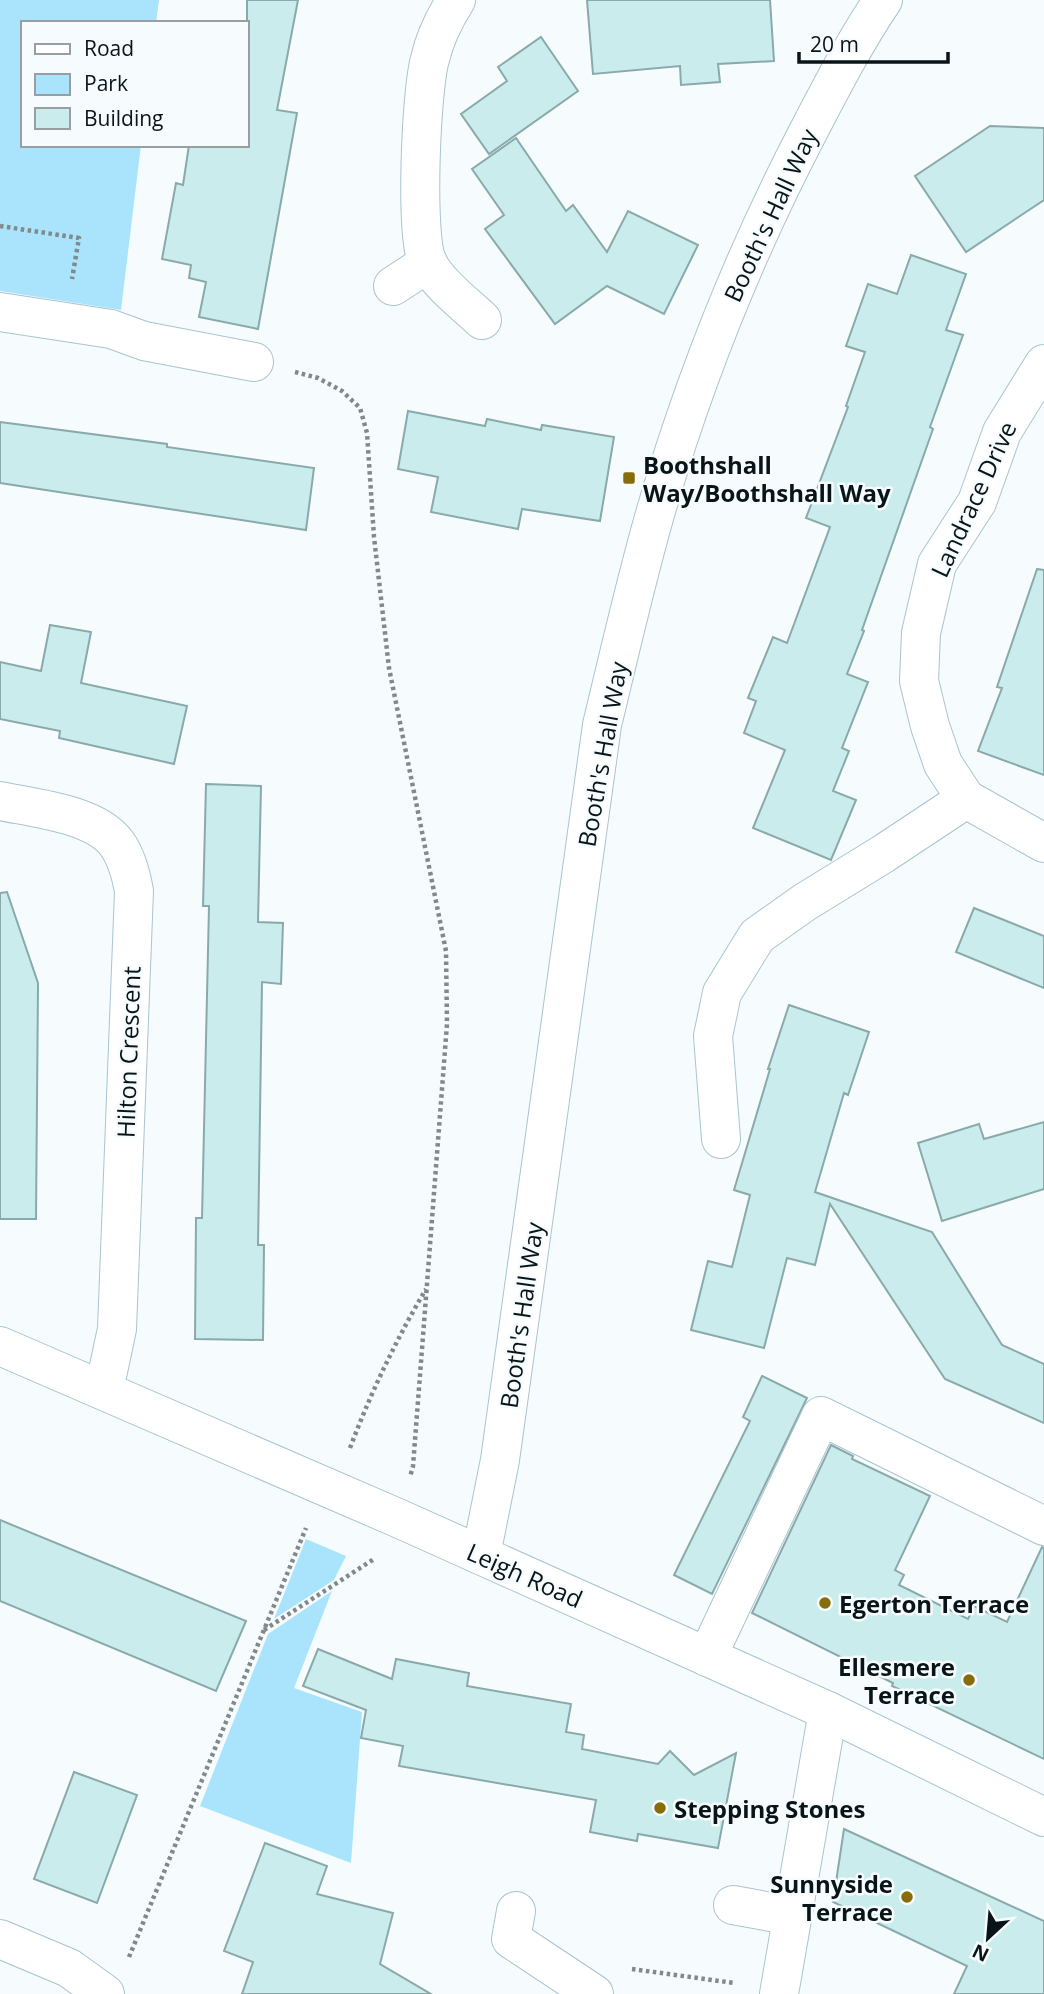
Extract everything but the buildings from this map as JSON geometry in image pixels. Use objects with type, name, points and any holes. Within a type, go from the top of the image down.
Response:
[{"type":"street","points":[[456,0],[442,22],[429,61],[423,106],[421,237],[428,263],[449,289],[482,320]]},
{"type":"street","name":"Booth's Hall Way","points":[[481,1555],[500,1460],[602,725],[628,616],[656,513],[707,357],[772,200],[855,41],[883,0]]},
{"type":"street","points":[[393,286],[428,263]]},
{"type":"street","points":[[0,312],[111,329],[144,341],[254,362]]},
{"type":"street","name":"Landrace Drive","points":[[1044,364],[1002,432],[977,502],[937,564],[921,633],[919,681],[943,764],[966,799],[1044,843]]},
{"type":"street","points":[[721,1139],[713,1036],[722,993],[757,936],[805,902],[966,799]]},
{"type":"street","name":"Hilton Crescent","points":[[0,801],[66,816],[96,826],[116,843],[130,867],[134,891],[117,1329],[104,1390]]},
{"type":"street","name":"Leigh Road","points":[[0,1346],[481,1555],[828,1711],[1044,1817]]},
{"type":"street","points":[[707,1657],[821,1416],[1044,1526]]},
{"type":"street","points":[[782,1993],[828,1711]]},
{"type":"street","points":[[733,1905],[793,1916]]},
{"type":"street","points":[[516,1911],[511,1939],[586,1989]]},
{"type":"street","points":[[0,1938],[69,1968],[114,1982]]},
{"type":"path","points":[[0,226],[79,238],[65,322]]},
{"type":"path","points":[[254,362],[318,378],[342,391],[360,408],[366,433],[374,537],[389,668],[446,951],[447,1024],[410,1524],[264,1631]]},
{"type":"path","points":[[114,1982],[264,1631],[368,1401],[404,1327],[427,1288]]},
{"type":"path","points":[[586,1989],[605,1965],[782,1993]]},
{"type":"green space","points":[[0,0],[159,0],[156,21],[21,21],[21,147],[141,147],[121,310],[0,291]]},
{"type":"green space","points":[[306,1539],[346,1556],[334,1580],[274,1619]]},
{"type":"green space","points":[[332,1591],[294,1688],[362,1712],[351,1863],[200,1806],[268,1634]]},
{"type":"place","name":"Boothshall Way/Boothshall Way","points":[[629,478]]},
{"type":"place","name":"Egerton Terrace","points":[[825,1603]]},
{"type":"place","name":"Ellesmere Terrace","points":[[969,1680]]},
{"type":"place","name":"Stepping Stones","points":[[660,1808]]},
{"type":"place","name":"Sunnyside Terrace","points":[[907,1897]]}]
